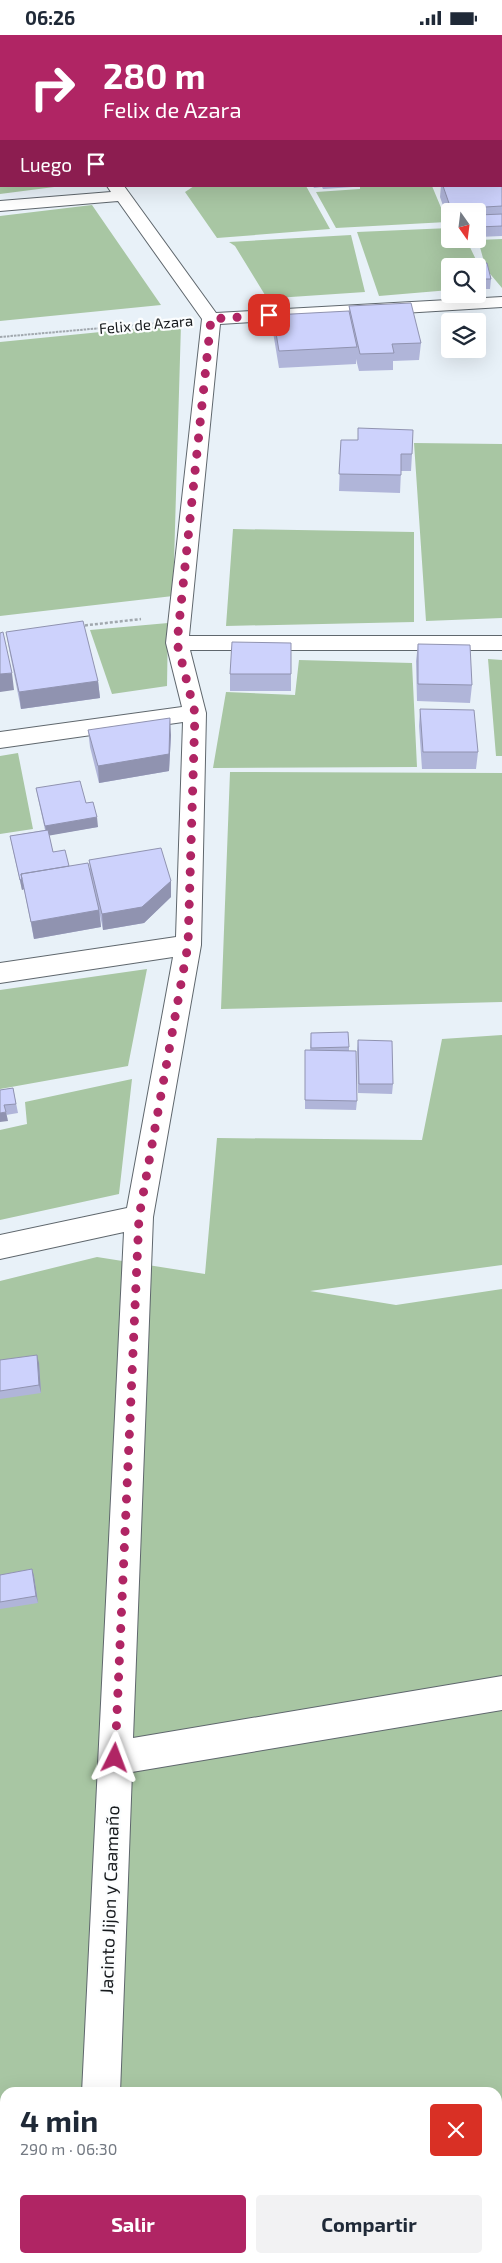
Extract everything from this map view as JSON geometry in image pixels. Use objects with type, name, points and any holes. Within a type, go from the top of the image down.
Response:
[{"type":"street","points":[[0,206],[119,191],[211,319]]},
{"type":"street","name":"Felix de Azara","points":[[211,319],[502,302]]},
{"type":"street","name":"Jacinto Jijon y Caamaño","points":[[101,2087],[139,1217],[188,945],[195,713],[178,629],[211,319]]},
{"type":"street","points":[[178,629],[502,643]]},
{"type":"street","points":[[0,739],[195,713]]},
{"type":"street","points":[[0,973],[188,945]]},
{"type":"street","points":[[0,1247],[139,1217]]},
{"type":"street","points":[[115,1758],[502,1693]]},
{"type":"path","name":"Felix de Azara","points":[[0,337],[211,319]]},
{"type":"path","points":[[75,627],[178,629]]},
{"type":"green space","points":[[0,187],[54,187],[0,194]]},
{"type":"green space","points":[[192,187],[307,187],[330,229],[217,238],[185,192]]},
{"type":"green space","points":[[360,187],[432,187],[441,208],[441,222],[336,228],[316,192],[360,189]]},
{"type":"green space","points":[[92,205],[161,305],[0,321],[0,216]]},
{"type":"green space","points":[[441,228],[441,248],[470,248],[475,258],[441,258],[441,291],[379,296],[357,232]]},
{"type":"green space","points":[[351,235],[365,292],[276,298],[265,295],[235,246],[229,242]]},
{"type":"green space","points":[[502,239],[502,288],[486,269],[486,258],[483,258],[480,248],[486,248],[486,240]]},
{"type":"green space","points":[[181,324],[173,596],[0,616],[0,342]]},
{"type":"green space","points":[[414,443],[502,444],[502,618],[426,621]]},
{"type":"green space","points":[[233,529],[414,532],[414,622],[226,626]]},
{"type":"green space","points":[[168,623],[167,686],[112,694],[90,630]]},
{"type":"green space","points":[[488,659],[502,660],[502,756],[496,756]]},
{"type":"green space","points":[[299,660],[412,663],[417,767],[213,768],[226,692],[295,695]]},
{"type":"green space","points":[[18,753],[33,829],[0,834],[0,756]]},
{"type":"green space","points":[[230,772],[502,773],[502,1002],[221,1009]]},
{"type":"green space","points":[[147,969],[128,1066],[0,1089],[0,990]]},
{"type":"green space","points":[[502,1035],[502,1265],[310,1291],[396,1305],[502,1289],[502,2087],[0,2087],[0,1281],[97,1257],[205,1274],[217,1138],[422,1140],[442,1039]]},
{"type":"green space","points":[[132,1079],[119,1194],[0,1220],[0,1130],[27,1124],[25,1102]]},
{"type":"building","points":[[443,187],[502,187],[502,206],[486,207],[486,203],[449,203]]},
{"type":"building","points":[[502,214],[502,226],[486,227],[486,215]]},
{"type":"building","points":[[487,263],[491,279],[486,279]]},
{"type":"building","points":[[411,303],[421,343],[392,344],[394,353],[360,354],[349,306]]},
{"type":"building","points":[[349,311],[357,347],[279,351],[273,315]]},
{"type":"building","points":[[358,428],[413,430],[412,454],[401,454],[401,475],[339,474],[341,440],[358,440]]},
{"type":"building","points":[[83,621],[98,681],[19,692],[6,632]]},
{"type":"building","points":[[3,632],[12,673],[0,674],[0,633]]},
{"type":"building","points":[[232,642],[291,643],[291,674],[230,674]]},
{"type":"building","points":[[418,644],[470,645],[472,685],[418,684]]},
{"type":"building","points":[[420,709],[474,710],[478,752],[423,752]]},
{"type":"building","points":[[170,718],[169,754],[98,766],[88,730]]},
{"type":"building","points":[[80,781],[86,803],[93,802],[97,817],[45,826],[36,788]]},
{"type":"building","points":[[48,830],[53,852],[65,850],[69,866],[21,874],[22,879],[20,880],[10,836]]},
{"type":"building","points":[[161,848],[171,881],[142,907],[102,914],[89,860]]},
{"type":"building","points":[[88,863],[99,910],[31,922],[21,874]]},
{"type":"building","points":[[348,1032],[349,1047],[311,1048],[311,1033]]},
{"type":"building","points":[[358,1040],[392,1041],[393,1084],[359,1084]]},
{"type":"building","points":[[305,1050],[356,1051],[357,1101],[305,1100]]},
{"type":"building","points":[[13,1088],[16,1104],[4,1105],[6,1112],[0,1113],[0,1090]]},
{"type":"building","points":[[37,1355],[39,1385],[0,1391],[0,1360]]},
{"type":"building","points":[[32,1569],[36,1596],[0,1602],[0,1575]]},
{"type":"route","points":[[115,1758],[139,1217],[188,945],[195,713],[177,643],[179,615],[211,319],[269,315]]}]
